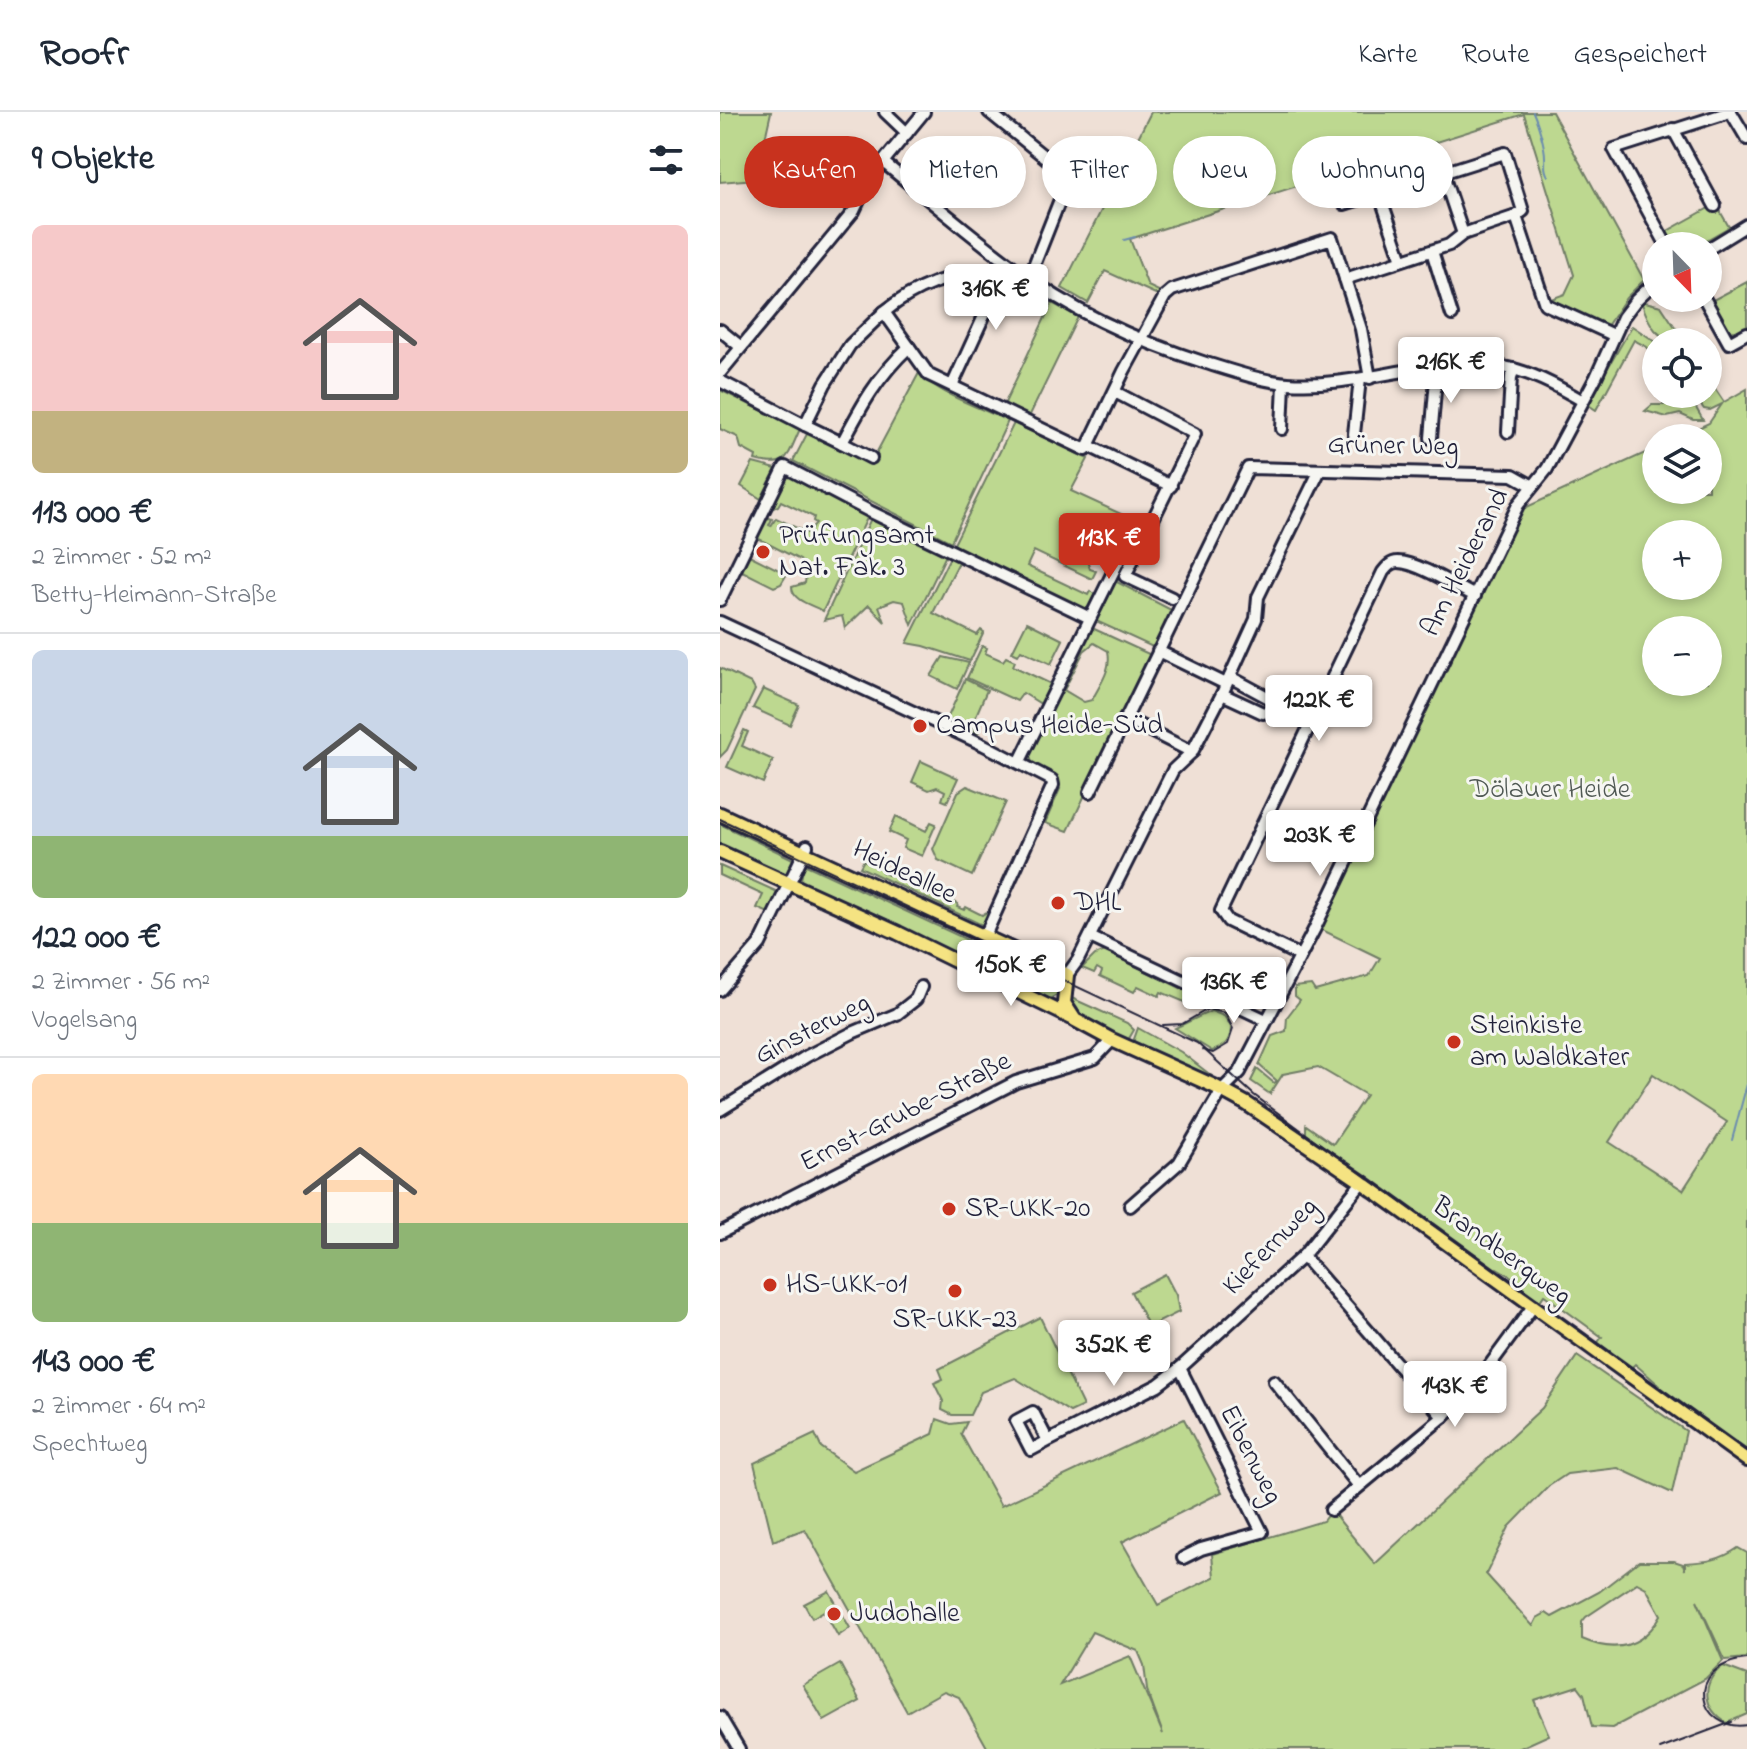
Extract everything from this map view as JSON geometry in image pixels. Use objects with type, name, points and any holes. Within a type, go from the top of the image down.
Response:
[{"type":"main road","name":"Heideallee","points":[[720,814],[806,850],[984,938],[1067,975]]},
{"type":"main road","name":"Heideallee","points":[[720,852],[898,933],[1112,1040]]},
{"type":"main road","points":[[1067,975],[1064,994],[1066,1008],[1075,1020]]},
{"type":"main road","points":[[1044,1004],[1057,1001],[1064,994]]},
{"type":"main road","name":"Brandbergweg","points":[[1112,1040],[1247,1104],[1362,1182],[1747,1460]]},
{"type":"street","points":[[885,112],[907,133]]},
{"type":"street","points":[[884,161],[924,112]]},
{"type":"street","points":[[989,112],[1042,155]]},
{"type":"street","points":[[1659,232],[1614,149],[1730,112],[1747,139]]},
{"type":"street","points":[[1673,129],[1715,206]]},
{"type":"street","points":[[1453,169],[1505,153],[1545,304],[1613,335]]},
{"type":"street","points":[[884,163],[1029,278],[1069,303],[1141,339],[1228,370],[1284,383],[1320,384],[1437,367],[1475,365],[1514,369],[1542,378],[1583,401]]},
{"type":"street","points":[[1453,204],[1463,234]]},
{"type":"street","points":[[720,373],[855,208]]},
{"type":"street","points":[[1029,278],[1057,208]]},
{"type":"street","points":[[1384,208],[1402,260]]},
{"type":"street","points":[[1345,279],[1449,245],[1463,234],[1519,214]]},
{"type":"street","points":[[1722,240],[1747,225]]},
{"type":"street","points":[[884,312],[929,375],[1086,450],[1165,296],[1172,290],[1332,238],[1361,329],[1365,379],[1354,434]]},
{"type":"street","points":[[1432,251],[1452,315]]},
{"type":"street","points":[[805,425],[825,384],[850,345],[884,312],[905,295],[931,282],[991,271],[995,292],[952,386]]},
{"type":"street","name":"Am Heiderand","points":[[1130,1206],[1179,1163],[1222,1090],[1240,1072],[1300,956],[1518,505],[1547,469],[1613,335],[1642,294]]},
{"type":"street","points":[[1712,312],[1729,343],[1747,333]]},
{"type":"street","points":[[720,330],[741,347]]},
{"type":"street","points":[[842,443],[867,394],[886,368],[909,347]]},
{"type":"street","points":[[1431,438],[1437,367]]},
{"type":"street","points":[[1508,432],[1514,369]]},
{"type":"street","points":[[720,381],[871,458]]},
{"type":"street","points":[[1282,429],[1284,383]]},
{"type":"street","points":[[1115,392],[1195,434],[1125,576],[1172,598]]},
{"type":"street","points":[[1089,446],[1171,486]]},
{"type":"street","points":[[720,600],[785,467],[1090,618]]},
{"type":"street","name":"Grüner Weg","points":[[1158,651],[1248,468],[1513,475],[1533,486]]},
{"type":"street","points":[[1067,975],[1090,937],[1173,770],[1192,752],[1226,685],[1256,619],[1258,597],[1320,470]]},
{"type":"street","points":[[1020,761],[1123,552]]},
{"type":"street","points":[[1300,956],[1228,921],[1221,911],[1329,683],[1383,572],[1390,564],[1399,562],[1418,568],[1475,596]]},
{"type":"street","points":[[720,622],[1049,776],[1053,785],[984,938]]},
{"type":"street","points":[[1090,792],[1158,651],[1226,685]]},
{"type":"street","points":[[1125,718],[1192,752]]},
{"type":"street","points":[[720,990],[760,944],[806,850]]},
{"type":"street","points":[[1090,937],[1266,1020]]},
{"type":"street","name":"Ginsterweg","points":[[720,1110],[807,1056],[897,1014],[916,999],[921,987]]},
{"type":"street","name":"Ernst-Grube-Straße","points":[[720,1233],[1016,1082],[1095,1058],[1112,1040]]},
{"type":"street","name":"Kiefernweg","points":[[1048,1441],[1158,1385],[1180,1368],[1303,1256],[1362,1182]]},
{"type":"street","points":[[1303,1256],[1443,1417]]},
{"type":"street","points":[[1331,1510],[1443,1417],[1476,1384],[1534,1305]]},
{"type":"street","name":"Eibenweg","points":[[1180,1368],[1262,1532],[1201,1549],[1183,1558]]},
{"type":"street","points":[[1274,1381],[1359,1486]]},
{"type":"street","points":[[720,1717],[725,1737],[739,1749]]},
{"type":"green space","points":[[720,112],[771,112],[766,136],[744,136],[744,180],[720,182]]},
{"type":"green space","points":[[1151,112],[1552,112],[1642,276],[1642,282],[1626,298],[1607,326],[1548,300],[1565,294],[1574,275],[1524,114],[1453,137],[1292,136],[1292,188],[1276,193],[1276,136],[1173,136],[1173,208],[1228,208],[1130,239],[1148,286],[1163,293],[1160,296],[1105,271],[1088,303],[1062,288],[1102,208],[1157,208],[1157,136],[1139,136]]},
{"type":"green space","points":[[1716,204],[1729,227],[1720,232],[1666,232]]},
{"type":"green space","points":[[1747,282],[1747,332],[1736,336],[1733,331],[1727,334],[1716,312],[1722,312],[1722,295]]},
{"type":"green space","points":[[1052,303],[1078,317],[1028,419],[1003,407]]},
{"type":"green space","points":[[1645,312],[1665,312],[1676,328],[1654,328]]},
{"type":"green space","points":[[1632,326],[1642,333],[1642,344],[1634,340],[1596,410],[1587,404]]},
{"type":"green space","points":[[919,373],[950,395],[1008,421],[951,542],[793,461],[808,432],[871,463]]},
{"type":"green space","name":"Dölauer Heide","points":[[1747,389],[1747,1455],[1657,1390],[1660,1386],[1635,1364],[1629,1370],[1595,1346],[1602,1337],[1550,1299],[1544,1295],[1538,1304],[1520,1291],[1524,1284],[1497,1268],[1494,1272],[1306,1138],[1306,1125],[1333,1144],[1366,1095],[1318,1067],[1283,1074],[1270,1094],[1251,1081],[1257,1069],[1274,1083],[1277,1081],[1259,1065],[1272,1036],[1286,1031],[1287,1017],[1300,1000],[1295,996],[1295,987],[1311,985],[1315,991],[1369,976],[1380,958],[1316,927],[1518,511],[1642,454],[1642,504],[1722,504],[1722,424],[1709,423],[1722,408],[1722,399],[1724,402]],"holes":[[[1653,1074],[1727,1122],[1683,1190],[1609,1142]]]},
{"type":"green space","points":[[720,390],[800,429],[785,458],[774,463],[755,460],[756,456],[741,448],[738,437],[720,429]]},
{"type":"green space","points":[[1648,408],[1696,408],[1703,420],[1693,420],[1680,414],[1667,417],[1645,411]]},
{"type":"green space","points":[[1014,423],[1088,459],[1071,491],[1145,525],[1136,542],[1121,534],[1106,542],[1092,535],[1084,550],[1090,569],[1096,571],[1092,579],[1034,551],[1027,566],[1088,595],[1090,591],[1095,594],[1086,611],[953,546]]},
{"type":"green space","points":[[753,463],[776,469],[761,499],[741,486]]},
{"type":"green space","points":[[788,473],[869,514],[823,611],[799,599],[793,592],[792,587],[805,583],[807,567],[800,560],[757,538],[767,517],[772,519],[771,526],[776,518],[807,533],[816,523],[814,517],[781,501],[771,509]]},
{"type":"green space","points":[[872,516],[948,551],[912,625],[904,602],[894,600],[879,606],[885,622],[869,605],[845,628],[842,616],[824,620]]},
{"type":"green space","points":[[1137,547],[1117,582],[1175,612],[1157,649],[1094,620],[1118,573]]},
{"type":"green space","points":[[952,553],[961,558],[933,613],[977,635],[981,630],[984,632],[970,661],[907,643]]},
{"type":"green space","points":[[749,555],[787,574],[781,584],[774,587],[742,571]]},
{"type":"green space","points":[[1027,622],[1063,640],[1051,664],[1021,650],[1018,655],[1012,652]]},
{"type":"green space","points":[[1092,628],[1151,655],[1068,831],[1045,823],[1060,789],[1051,775],[1033,765],[1029,754]],"holes":[[[1094,643],[1108,651],[1107,671],[1092,700],[1084,702],[1064,690],[1084,651]]]},
{"type":"green space","points":[[982,646],[987,648],[985,653],[1003,661],[1006,657],[1015,661],[1013,666],[1051,684],[1041,704],[1023,693],[1017,701],[967,678]]},
{"type":"green space","points":[[943,657],[969,663],[957,689],[931,676]]},
{"type":"green space","points":[[720,668],[751,683],[755,690],[727,750],[720,757]]},
{"type":"green space","points":[[965,679],[987,690],[971,727],[978,733],[947,719]]},
{"type":"green space","points":[[763,689],[799,705],[790,725],[753,708]]},
{"type":"green space","points":[[744,730],[748,732],[742,746],[773,760],[763,783],[727,767]]},
{"type":"green space","points":[[921,761],[958,778],[947,802],[942,800],[945,791],[937,787],[929,790],[912,782]]},
{"type":"green space","points":[[967,786],[1006,802],[972,876],[938,860],[933,849],[958,792]]},
{"type":"green space","points":[[896,816],[926,831],[931,822],[936,824],[922,856],[903,848],[906,840],[889,832]]},
{"type":"green space","points":[[720,824],[795,860],[786,879],[720,849]]},
{"type":"green space","points":[[864,860],[883,869],[882,872],[888,875],[890,872],[958,904],[957,907],[964,910],[966,907],[982,915],[991,909],[982,925],[860,867]]},
{"type":"green space","points":[[804,864],[1060,983],[1057,995],[1044,1002],[800,885]]},
{"type":"green space","points":[[720,866],[780,893],[771,914],[757,908],[763,895],[720,875]]},
{"type":"green space","points":[[1105,951],[1201,998],[1187,1003],[1161,992],[1159,996],[1138,986],[1134,992],[1100,976],[1102,971],[1097,968],[1094,973],[1082,968],[1095,955]]},
{"type":"green space","points":[[1067,996],[1127,1023],[1134,1030],[1127,1042],[1072,1013]]},
{"type":"green space","points":[[1211,1011],[1224,1016],[1231,1026],[1226,1042],[1212,1051],[1175,1028]]},
{"type":"green space","points":[[1138,1028],[1181,1052],[1212,1076],[1210,1078],[1133,1042]]},
{"type":"green space","points":[[1165,1274],[1176,1295],[1179,1312],[1149,1327],[1131,1292]]},
{"type":"green space","points":[[1040,1317],[1083,1406],[1070,1412],[1015,1378],[981,1392],[970,1415],[952,1415],[942,1410],[943,1401],[934,1383],[943,1379],[939,1369]]},
{"type":"green space","points":[[1577,1356],[1686,1431],[1672,1493],[1618,1468],[1567,1474],[1549,1486],[1509,1527],[1486,1574],[1533,1626],[1537,1618],[1546,1613],[1552,1617],[1599,1592],[1639,1561],[1674,1561],[1683,1564],[1685,1570],[1685,1563],[1713,1560],[1738,1548],[1747,1553],[1747,1658],[1725,1660],[1697,1600],[1723,1661],[1705,1679],[1612,1728],[1592,1727],[1584,1694],[1578,1686],[1534,1700],[1549,1735],[1518,1749],[988,1749],[959,1697],[944,1691],[907,1712],[805,1529],[773,1541],[754,1463],[815,1434],[821,1447],[854,1471],[933,1434],[937,1419],[951,1424],[967,1422],[961,1434],[1001,1506],[1184,1419],[1222,1492],[1122,1542],[1158,1605],[1214,1577],[1212,1554],[1323,1521],[1331,1510],[1375,1564],[1542,1408]],"holes":[[[1637,1583],[1646,1588],[1661,1615],[1654,1626],[1628,1645],[1606,1646],[1582,1639],[1582,1622],[1586,1617]],[[1092,1632],[1138,1651],[1144,1665],[1147,1690],[1163,1734],[1130,1656],[1060,1685]]]},
{"type":"green space","name":"Judohalle","points":[[829,1591],[850,1628],[838,1636],[824,1611],[812,1618],[804,1604]]},
{"type":"green space","points":[[840,1664],[860,1701],[824,1721],[803,1685]]},
{"type":"green space","points":[[1723,1666],[1747,1675],[1747,1714],[1727,1723],[1713,1711],[1707,1696],[1711,1680]]},
{"type":"waterway","points":[[1533,112],[1543,141],[1548,176]]},
{"type":"waterway","points":[[1124,240],[1135,237]]},
{"type":"waterway","points":[[1732,1140],[1747,1084]]},
{"type":"tram line","points":[[720,819],[1197,1043],[1254,1095],[1301,1130],[1747,1452]]},
{"type":"tram line","points":[[1163,1025],[1182,1024],[1208,1009],[1225,1013],[1233,1029],[1228,1044],[1213,1053],[1202,1050]]},
{"type":"tram line","points":[[1747,1659],[1726,1664],[1712,1673],[1705,1685],[1704,1698],[1717,1719],[1731,1725],[1747,1725]]},
{"type":"tram line","points":[[1660,1749],[1732,1722]]},
{"type":"place","name":"Prüfungsamt Nat. Fak. 3","points":[[763,552]]},
{"type":"place","name":"Campus Heide-Süd","points":[[920,726]]},
{"type":"place","name":"DHL","points":[[1058,903]]},
{"type":"place","name":"Steinkiste am Waldkater","points":[[1454,1042]]},
{"type":"place","name":"SR-UKK-20","points":[[949,1209]]},
{"type":"place","name":"HS-UKK-01","points":[[770,1285]]},
{"type":"place","name":"SR-UKK-23","points":[[955,1291]]},
{"type":"place","name":"Judohalle","points":[[834,1614]]}]
